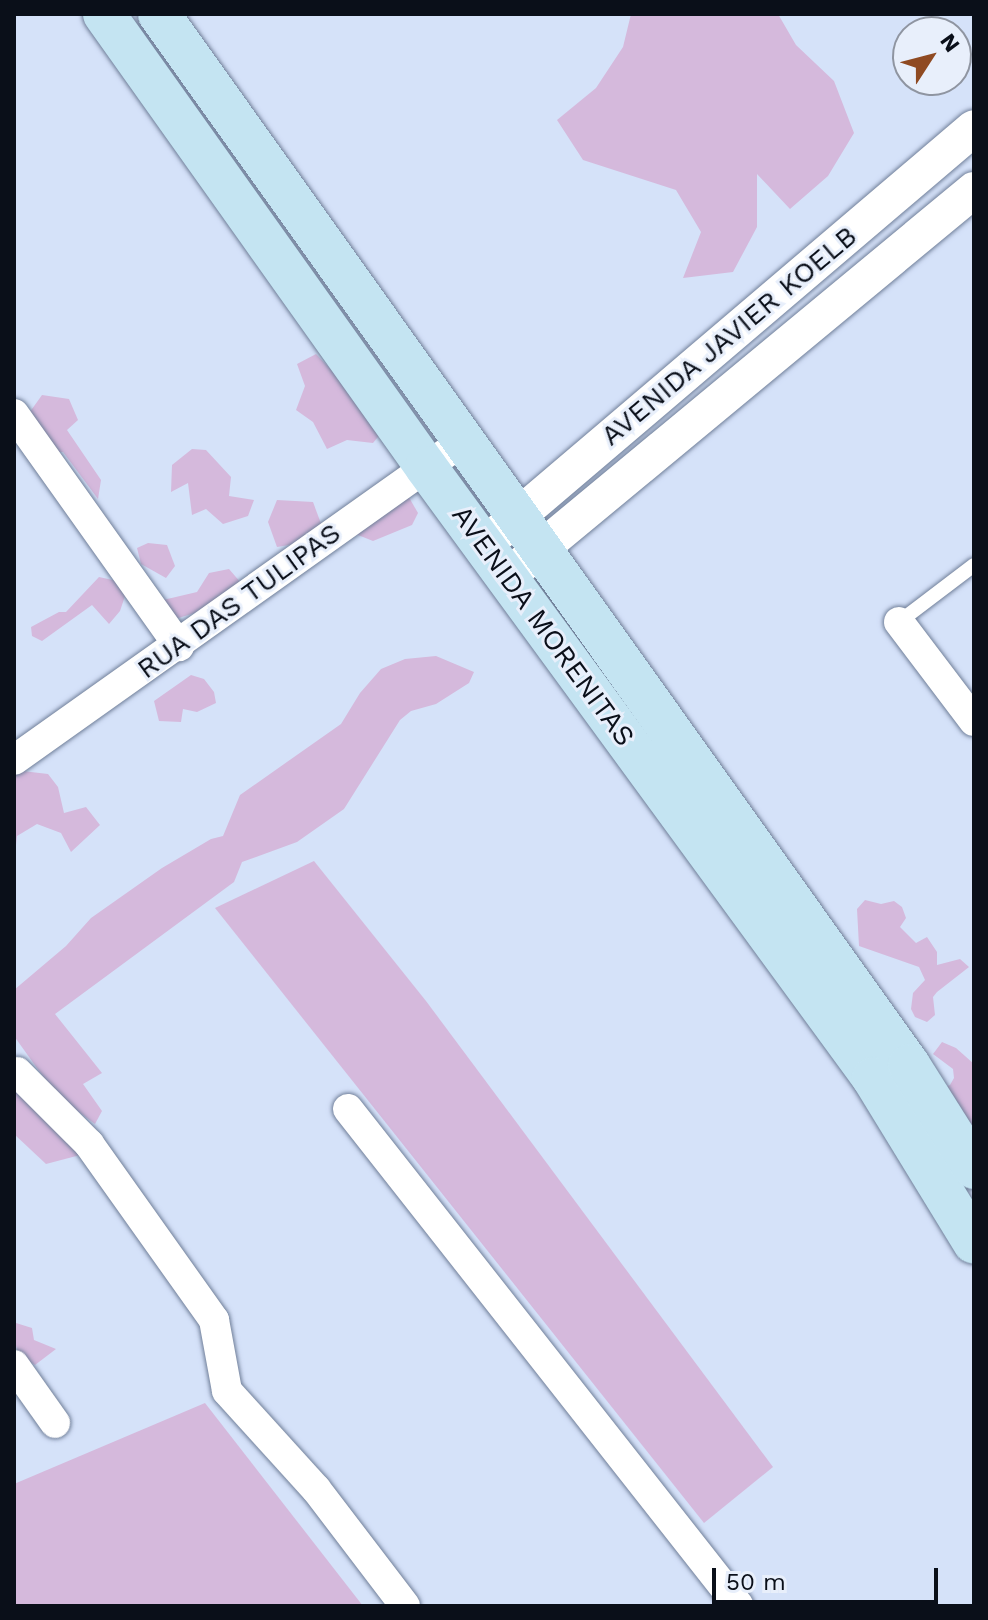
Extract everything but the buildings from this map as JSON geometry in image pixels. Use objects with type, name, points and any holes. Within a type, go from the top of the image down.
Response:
[{"type":"main road","name":"AVENIDA MORENITAS","points":[[104,14],[426,467],[873,1078],[974,1243]]},
{"type":"main road","name":"AVENIDA MORENITAS","points":[[159,14],[909,1065],[974,1168]]},
{"type":"street","name":"AVENIDA JAVIER KOELB","points":[[496,561],[518,516],[974,128]]},
{"type":"street","points":[[496,561],[543,549],[974,190]]},
{"type":"street","points":[[14,414],[179,646]]},
{"type":"street","name":"RUA DAS TULIPAS","points":[[14,760],[179,646],[463,441]]},
{"type":"street","points":[[899,622],[974,721]]},
{"type":"street","points":[[17,1072],[89,1144],[214,1320],[227,1391],[316,1489],[405,1606]]},
{"type":"street","points":[[348,1109],[739,1606]]},
{"type":"street","points":[[14,1365],[55,1423]]},
{"type":"lane","points":[[899,622],[974,565]]},
{"type":"shaded area","points":[[631,14],[778,14],[796,45],[834,81],[854,133],[828,176],[790,209],[757,174],[757,227],[733,272],[683,278],[701,232],[676,190],[583,160],[557,120],[596,88],[623,47]]},
{"type":"shaded area","points":[[316,354],[386,427],[373,443],[347,440],[327,449],[313,422],[296,410],[305,386],[297,364]]},
{"type":"shaded area","points":[[42,395],[69,399],[78,420],[67,430],[101,480],[98,499],[63,452],[47,452],[27,416]]},
{"type":"shaded area","points":[[192,449],[206,450],[231,477],[229,496],[254,500],[248,516],[223,524],[206,509],[192,515],[188,483],[171,492],[172,465]]},
{"type":"shaded area","points":[[407,494],[418,513],[412,525],[373,541],[353,533]]},
{"type":"shaded area","points":[[277,500],[313,502],[323,529],[295,544],[277,547],[268,522]]},
{"type":"shaded area","points":[[148,543],[167,545],[175,566],[166,578],[141,564],[137,548]]},
{"type":"shaded area","points":[[229,569],[248,591],[233,601],[169,621],[163,600],[197,592],[209,573]]},
{"type":"shaded area","points":[[99,577],[117,581],[126,593],[120,611],[109,624],[92,605],[42,641],[32,636],[31,627],[59,612],[66,612]]},
{"type":"shaded area","points":[[436,656],[474,672],[469,683],[436,704],[411,711],[400,720],[344,809],[297,842],[242,862],[234,882],[55,1014],[102,1073],[83,1084],[102,1111],[95,1124],[57,1096],[14,1036],[14,990],[66,946],[91,918],[162,868],[211,839],[223,836],[240,795],[341,724],[360,693],[381,669],[405,659]]},
{"type":"shaded area","points":[[191,675],[204,679],[214,692],[216,703],[197,712],[183,709],[181,722],[159,721],[154,701]]},
{"type":"shaded area","points":[[14,770],[48,774],[58,787],[64,813],[86,807],[100,825],[71,852],[61,833],[37,824],[17,836],[14,863]]},
{"type":"shaded area","points":[[314,861],[426,1001],[773,1467],[704,1523],[215,908]]},
{"type":"shaded area","points":[[865,900],[881,904],[894,901],[902,907],[906,918],[900,927],[916,943],[927,937],[937,952],[937,965],[960,959],[969,967],[933,997],[935,1015],[927,1022],[915,1017],[911,1009],[913,993],[925,980],[919,967],[859,946],[857,909]]},
{"type":"shaded area","points":[[942,1042],[956,1048],[974,1064],[974,1128],[967,1133],[940,1089],[950,1085],[954,1078],[953,1069],[933,1054]]},
{"type":"shaded area","points":[[14,1082],[84,1154],[46,1164],[14,1134]]},
{"type":"shaded area","points":[[16,1323],[32,1328],[34,1340],[56,1349],[35,1365],[20,1356],[14,1341]]},
{"type":"shaded area","points":[[205,1403],[363,1606],[14,1606],[14,1484]]}]
